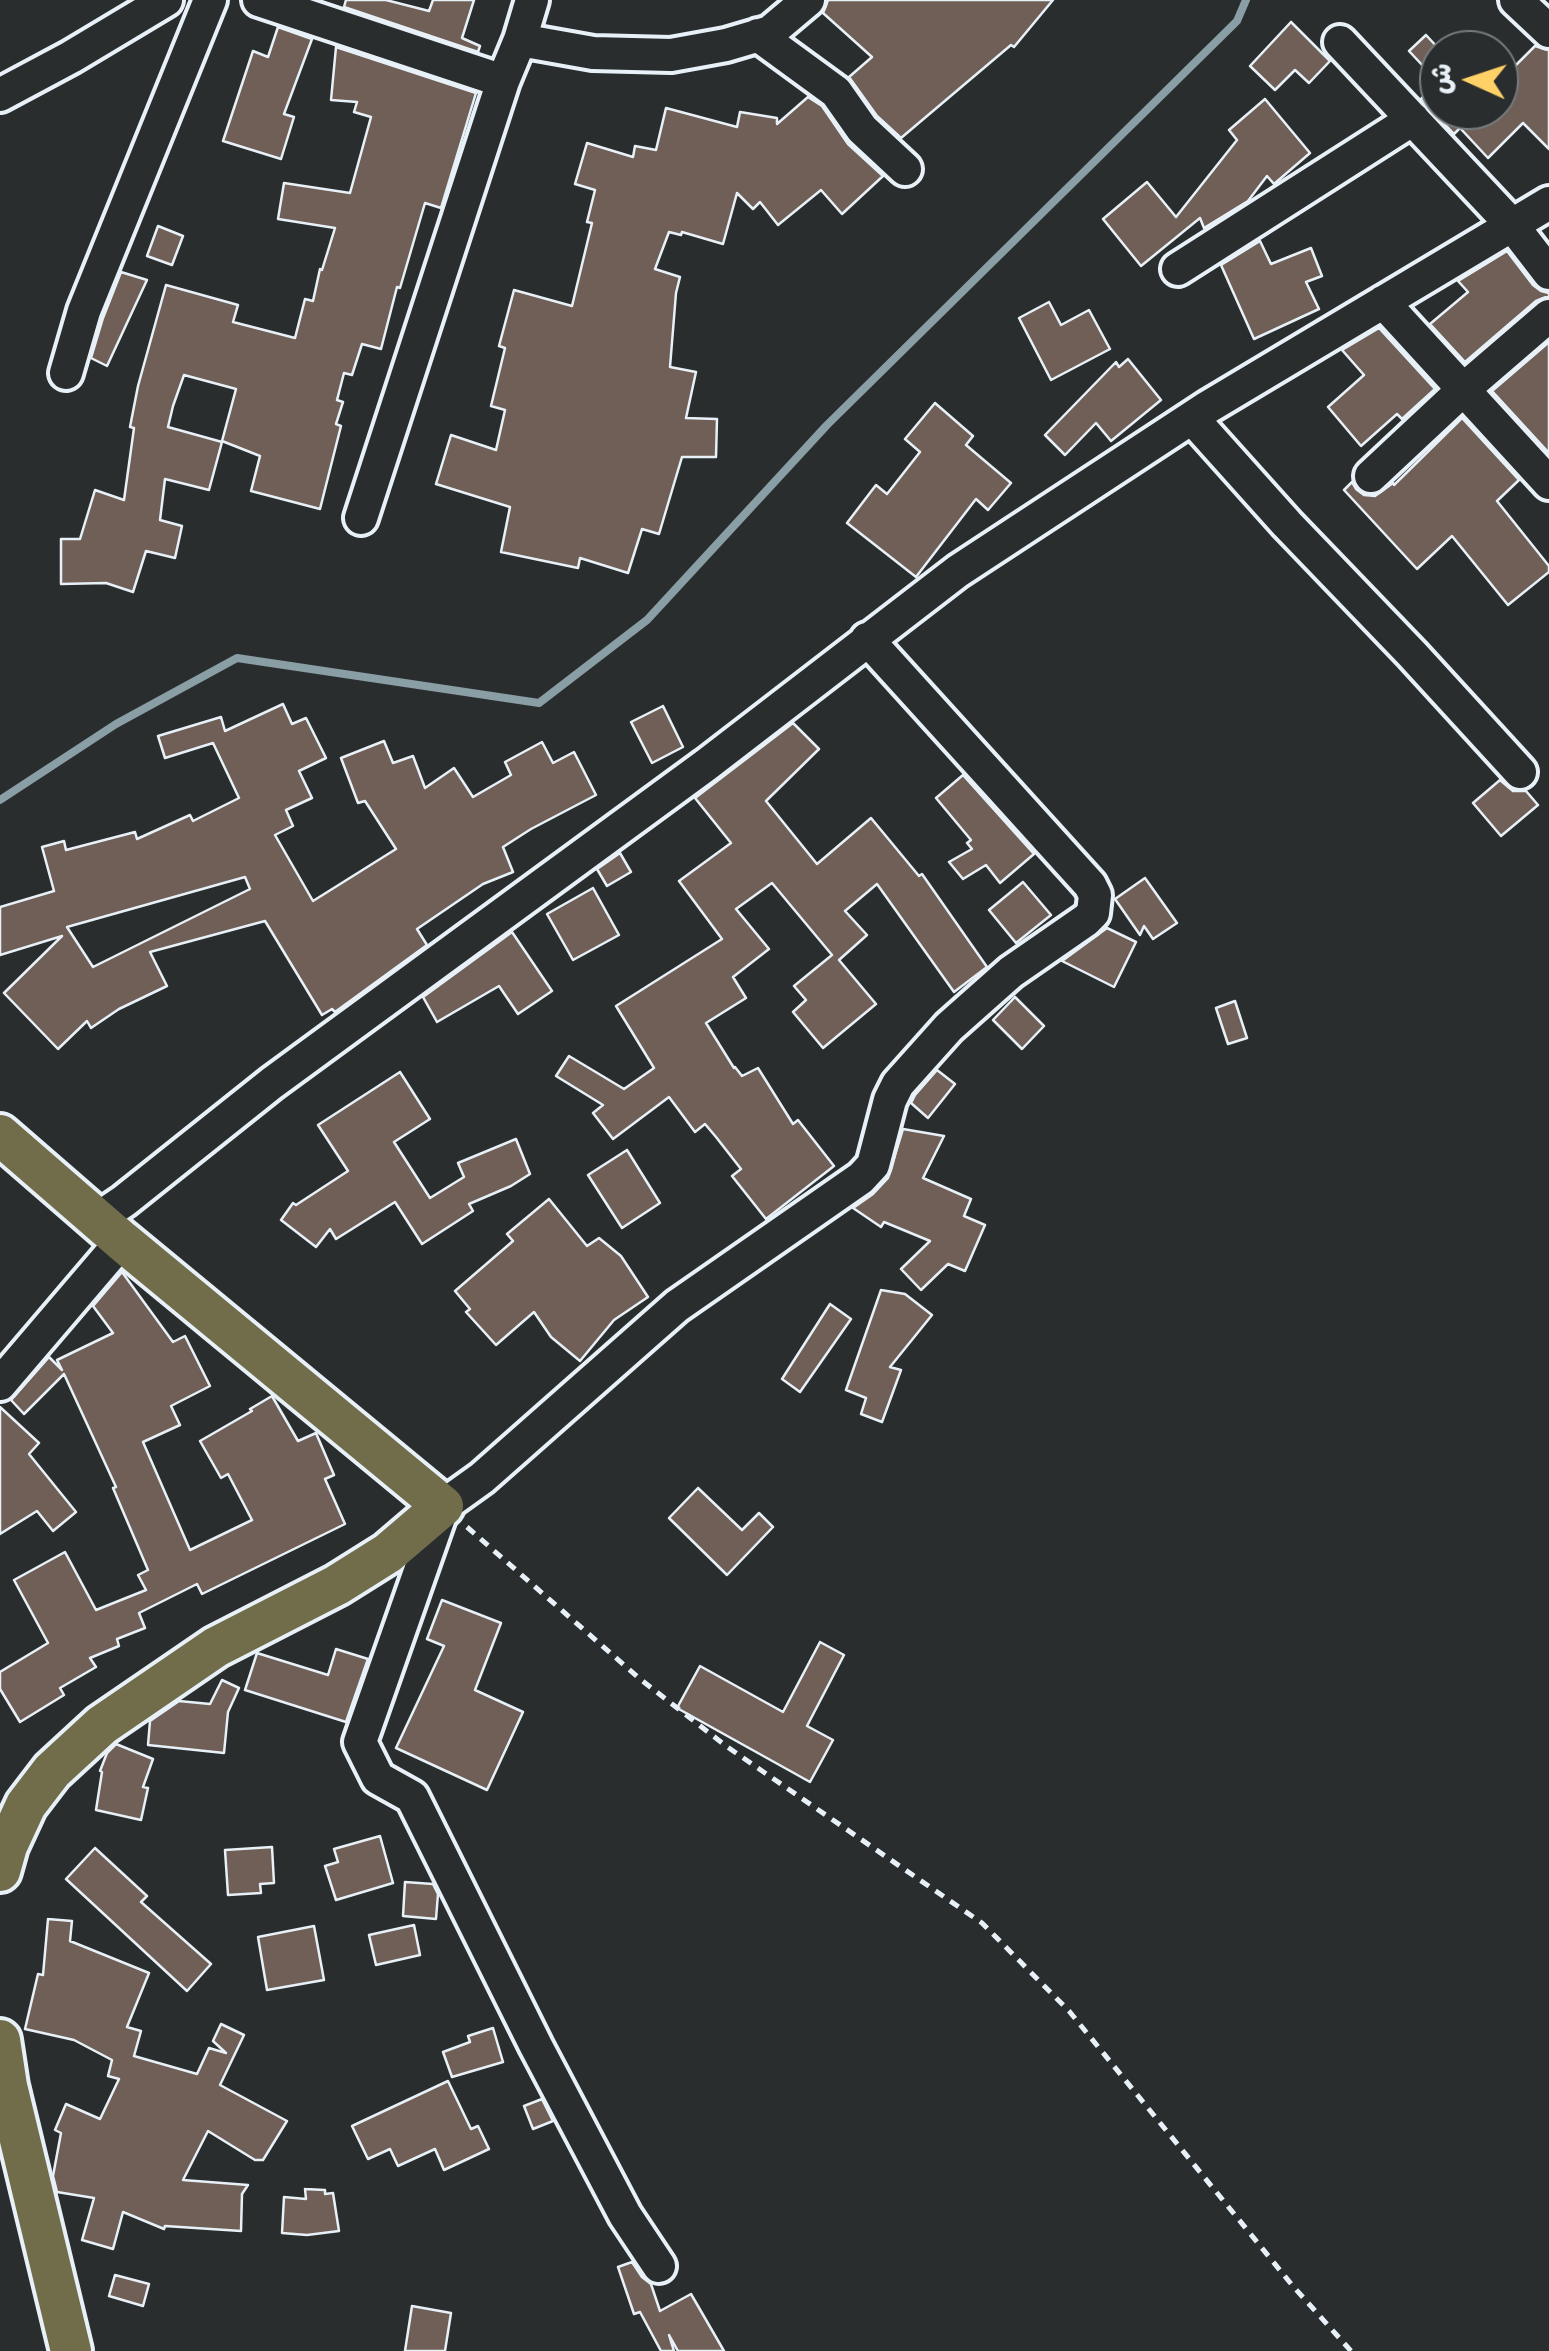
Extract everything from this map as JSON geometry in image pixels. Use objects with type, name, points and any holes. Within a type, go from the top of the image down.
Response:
[{"type":"main road","points":[[0,1136],[442,1506],[388,1553],[323,1592],[216,1647],[102,1725],[52,1771],[26,1805],[0,1871]]},
{"type":"main road","points":[[0,2040],[7,2120],[71,2351]]},
{"type":"street","points":[[0,95],[166,0]]},
{"type":"street","points":[[66,373],[84,311],[210,0]]},
{"type":"street","points":[[259,0],[503,80]]},
{"type":"street","points":[[361,518],[532,0]]},
{"type":"street","points":[[520,40],[594,53],[671,55],[770,32],[808,0]]},
{"type":"street","points":[[1516,0],[1549,31]]},
{"type":"street","points":[[758,35],[836,92],[862,129],[905,169]]},
{"type":"street","points":[[1340,42],[1512,225],[1549,273]]},
{"type":"street","points":[[1178,269],[1412,119]]},
{"type":"street","points":[[0,1384],[109,1230],[124,1201],[272,1082],[706,764],[958,571],[1192,418],[1549,203]]},
{"type":"street","points":[[1383,302],[1549,483]]},
{"type":"street","points":[[1371,476],[1549,316]]},
{"type":"street","points":[[1192,418],[1520,772]]},
{"type":"street","points":[[660,2266],[625,2215],[412,1797],[378,1778],[360,1742],[442,1506],[482,1478],[677,1306],[861,1178],[873,1165],[898,1084],[923,1055],[949,1026],[1010,972],[1093,913],[1095,895],[1090,885],[868,639]]},
{"type":"path","points":[[442,1506],[697,1724],[982,1923],[1070,2011],[1292,2285],[1351,2351]]},
{"type":"building","points":[[346,0],[386,0],[429,11],[433,0],[474,0],[462,38],[480,46],[478,52],[344,7]]},
{"type":"building","points":[[828,0],[1053,0],[1014,47],[1011,45],[901,138],[877,116],[849,77],[872,57],[823,13]]},
{"type":"building","points":[[1291,22],[1330,61],[1309,83],[1295,70],[1275,90],[1250,66]]},
{"type":"building","points":[[278,27],[312,39],[284,114],[294,117],[281,159],[223,141],[253,51],[268,57]]},
{"type":"building","points":[[1419,42],[1419,62],[1409,51]]},
{"type":"building","points":[[1535,46],[1549,50],[1549,149],[1523,123],[1519,127],[1519,62]]},
{"type":"building","points":[[336,47],[476,93],[441,208],[425,203],[381,349],[362,344],[352,375],[344,373],[337,400],[343,402],[336,424],[341,426],[320,509],[251,491],[260,456],[222,441],[236,389],[184,375],[168,427],[222,442],[209,490],[165,479],[160,520],[182,526],[175,558],[146,551],[133,592],[106,583],[61,584],[61,539],[80,539],[95,490],[124,500],[138,386],[166,285],[238,305],[233,322],[295,338],[305,299],[313,301],[335,228],[278,219],[284,183],[350,193],[371,117],[354,112],[357,102],[331,100]]},
{"type":"building","points":[[808,97],[822,106],[848,144],[883,176],[842,214],[821,190],[778,225],[760,202],[753,209],[737,193],[723,244],[669,232],[655,269],[680,277],[670,367],[696,372],[686,418],[717,419],[716,457],[682,457],[659,534],[642,529],[628,573],[580,558],[578,568],[501,552],[510,507],[436,484],[451,435],[496,450],[505,410],[491,406],[505,348],[499,346],[514,290],[572,306],[592,223],[587,222],[595,190],[575,184],[587,143],[633,157],[635,146],[656,150],[666,108],[737,127],[740,112],[777,118],[777,124]]},
{"type":"building","points":[[1265,99],[1310,153],[1274,184],[1267,176],[1248,201],[1204,228],[1200,218],[1141,266],[1103,219],[1147,182],[1176,217],[1237,140],[1229,130]]},
{"type":"building","points":[[1462,130],[1516,130],[1488,158]]},
{"type":"building","points":[[158,226],[183,236],[172,265],[147,256]]},
{"type":"building","points":[[1260,241],[1271,264],[1311,248],[1322,276],[1306,282],[1319,309],[1254,339],[1221,265]]},
{"type":"building","points":[[1507,251],[1533,285],[1549,296],[1536,301],[1465,362],[1430,324],[1468,292],[1458,281]]},
{"type":"building","points":[[121,272],[147,280],[107,366],[91,358]]},
{"type":"building","points":[[1049,302],[1061,325],[1089,310],[1110,349],[1051,380],[1019,318]]},
{"type":"building","points":[[1379,328],[1435,389],[1402,419],[1397,414],[1361,446],[1328,407],[1364,375],[1342,350]]},
{"type":"building","points":[[1549,342],[1549,453],[1492,391]]},
{"type":"building","points":[[1128,359],[1161,400],[1111,441],[1096,423],[1065,455],[1045,435],[1116,362],[1119,367]]},
{"type":"building","points":[[935,403],[973,436],[966,445],[1011,483],[988,510],[976,499],[916,577],[847,523],[876,485],[887,494],[920,452],[905,439]]},
{"type":"building","points":[[1462,418],[1519,480],[1497,501],[1549,566],[1549,572],[1508,605],[1452,536],[1417,569],[1344,490],[1352,482],[1364,495],[1375,496],[1394,485]]},
{"type":"building","points":[[283,704],[292,724],[306,718],[326,758],[299,771],[312,798],[286,810],[293,826],[275,835],[313,901],[396,849],[365,801],[358,803],[341,758],[384,741],[393,763],[413,756],[425,788],[454,768],[473,797],[511,775],[505,762],[542,742],[553,763],[574,752],[596,795],[503,847],[513,872],[483,884],[417,929],[427,945],[335,1012],[332,1009],[322,1015],[265,921],[150,952],[167,986],[119,1009],[91,1028],[87,1021],[58,1049],[4,993],[62,936],[0,955],[0,907],[54,891],[42,847],[64,841],[66,850],[135,832],[137,839],[190,815],[193,821],[239,798],[213,743],[165,758],[158,736],[221,717],[225,731]],"holes":[[[245,877],[250,889],[93,967],[67,927]]]},
{"type":"building","points":[[663,706],[683,747],[652,763],[631,722]]},
{"type":"building","points":[[793,723],[819,749],[766,801],[817,864],[871,818],[919,876],[922,874],[987,967],[954,992],[877,884],[845,911],[867,935],[839,960],[876,1004],[823,1048],[793,1012],[806,1000],[794,986],[832,955],[772,883],[736,909],[769,949],[733,977],[746,998],[706,1023],[734,1068],[742,1076],[758,1068],[793,1124],[798,1120],[834,1166],[766,1219],[732,1176],[741,1169],[716,1137],[705,1124],[695,1132],[669,1097],[613,1139],[593,1113],[603,1105],[556,1076],[569,1056],[624,1089],[654,1068],[616,1006],[722,939],[679,881],[731,843],[695,798]]},
{"type":"building","points":[[963,775],[1034,854],[1000,883],[986,865],[963,879],[949,862],[972,849],[967,843],[971,840],[936,798]]},
{"type":"building","points":[[1500,780],[1513,791],[1526,791],[1538,805],[1501,836],[1473,803]]},
{"type":"building","points":[[620,853],[631,872],[607,886],[597,869]]},
{"type":"building","points":[[1145,878],[1177,923],[1153,939],[1144,926],[1140,935],[1115,899]]},
{"type":"building","points":[[1023,882],[1051,915],[1016,943],[989,910]]},
{"type":"building","points":[[593,888],[619,935],[573,960],[547,914]]},
{"type":"building","points":[[1107,928],[1136,942],[1114,987],[1062,961]]},
{"type":"building","points":[[512,932],[552,991],[518,1014],[499,986],[437,1022],[423,997]]},
{"type":"building","points":[[1015,997],[1044,1026],[1022,1049],[993,1020]]},
{"type":"building","points":[[1235,1001],[1247,1038],[1228,1044],[1216,1008]]},
{"type":"building","points":[[937,1070],[955,1084],[928,1118],[911,1103]]},
{"type":"building","points":[[400,1072],[430,1119],[394,1142],[430,1198],[464,1177],[458,1163],[516,1139],[530,1174],[469,1204],[473,1211],[422,1244],[395,1202],[336,1239],[330,1229],[316,1247],[281,1220],[293,1203],[296,1205],[348,1171],[318,1125]]},
{"type":"building","points":[[903,1129],[944,1136],[923,1178],[971,1199],[964,1216],[985,1225],[965,1271],[948,1264],[921,1290],[901,1269],[930,1241],[884,1222],[881,1227],[853,1208],[888,1178]]},
{"type":"building","points":[[627,1150],[660,1203],[622,1228],[588,1175]]},
{"type":"building","points":[[549,1199],[587,1246],[599,1238],[621,1256],[648,1297],[614,1320],[580,1361],[551,1337],[534,1312],[496,1345],[466,1312],[470,1309],[455,1291],[513,1241],[507,1234]]},
{"type":"building","points":[[122,1272],[173,1342],[185,1336],[210,1386],[171,1406],[180,1425],[143,1442],[190,1550],[252,1520],[228,1474],[221,1478],[200,1441],[272,1396],[298,1441],[316,1433],[334,1475],[325,1479],[345,1524],[202,1594],[197,1584],[139,1613],[145,1628],[117,1639],[119,1646],[90,1658],[96,1667],[60,1688],[64,1695],[20,1722],[0,1689],[0,1672],[48,1643],[14,1580],[65,1552],[96,1610],[146,1590],[138,1575],[148,1570],[113,1488],[116,1487],[64,1374],[24,1414],[11,1400],[49,1357],[62,1370],[57,1360],[113,1333],[93,1306]]},
{"type":"building","points":[[881,1290],[905,1294],[932,1315],[890,1367],[901,1370],[882,1422],[861,1414],[866,1398],[846,1390]]},
{"type":"building","points":[[830,1304],[851,1319],[800,1392],[782,1379]]},
{"type":"building","points":[[0,1407],[39,1443],[29,1454],[76,1512],[53,1531],[37,1511],[0,1534]]},
{"type":"building","points":[[698,1488],[742,1530],[759,1513],[773,1527],[727,1575],[669,1518]]},
{"type":"building","points":[[442,1600],[501,1623],[475,1690],[523,1712],[487,1790],[396,1748],[444,1646],[427,1639]]},
{"type":"building","points":[[820,1642],[844,1655],[807,1726],[833,1740],[810,1782],[677,1708],[700,1666],[783,1712]]},
{"type":"building","points":[[336,1649],[368,1659],[346,1722],[245,1690],[257,1653],[328,1675]]},
{"type":"building","points":[[222,1680],[239,1688],[228,1712],[224,1753],[148,1745],[150,1721],[179,1701],[210,1704]]},
{"type":"building","points":[[116,1744],[153,1759],[143,1787],[148,1788],[141,1820],[96,1810],[100,1771],[107,1753]]},
{"type":"building","points":[[380,1836],[393,1883],[336,1900],[325,1866],[338,1862],[334,1849]]},
{"type":"building","points":[[272,1847],[274,1883],[260,1884],[261,1893],[228,1895],[225,1850]]},
{"type":"building","points":[[95,1848],[147,1896],[141,1902],[211,1964],[187,1991],[66,1879]]},
{"type":"building","points":[[405,1882],[433,1884],[438,1894],[436,1919],[403,1916]]},
{"type":"building","points":[[48,1919],[72,1921],[70,1941],[149,1973],[127,2027],[141,2031],[134,2056],[197,2074],[209,2048],[226,2053],[213,2041],[221,2024],[244,2035],[220,2085],[287,2121],[263,2160],[255,2160],[208,2131],[183,2180],[248,2185],[242,2194],[241,2231],[165,2226],[164,2229],[123,2212],[113,2249],[82,2240],[94,2198],[57,2192],[53,2176],[61,2133],[55,2130],[66,2104],[100,2119],[119,2079],[108,2076],[112,2060],[74,2040],[25,2029],[38,1974],[43,1975]]},
{"type":"building","points":[[414,1925],[420,1955],[376,1965],[369,1935]]},
{"type":"building","points":[[314,1926],[324,1980],[267,1990],[258,1937]]},
{"type":"building","points":[[493,2028],[503,2062],[452,2077],[443,2052],[470,2042],[468,2036]]},
{"type":"building","points":[[448,2081],[471,2129],[478,2126],[489,2149],[444,2170],[435,2149],[398,2166],[390,2149],[368,2159],[352,2126]]},
{"type":"building","points":[[542,2099],[553,2121],[533,2129],[524,2106]]},
{"type":"building","points":[[305,2189],[333,2193],[339,2231],[282,2233],[284,2197],[306,2199]]},
{"type":"building","points":[[632,2262],[651,2284],[660,2311],[691,2294],[724,2351],[678,2351],[669,2335],[674,2351],[661,2351],[640,2312],[634,2314],[618,2267]]},
{"type":"building","points":[[115,2275],[149,2284],[143,2306],[109,2296]]},
{"type":"building","points":[[412,2306],[451,2313],[445,2351],[405,2351]]},
{"type":"waterway","points":[[0,800],[116,724],[237,658],[539,703],[647,620],[827,425],[1237,21],[1246,0]]}]
